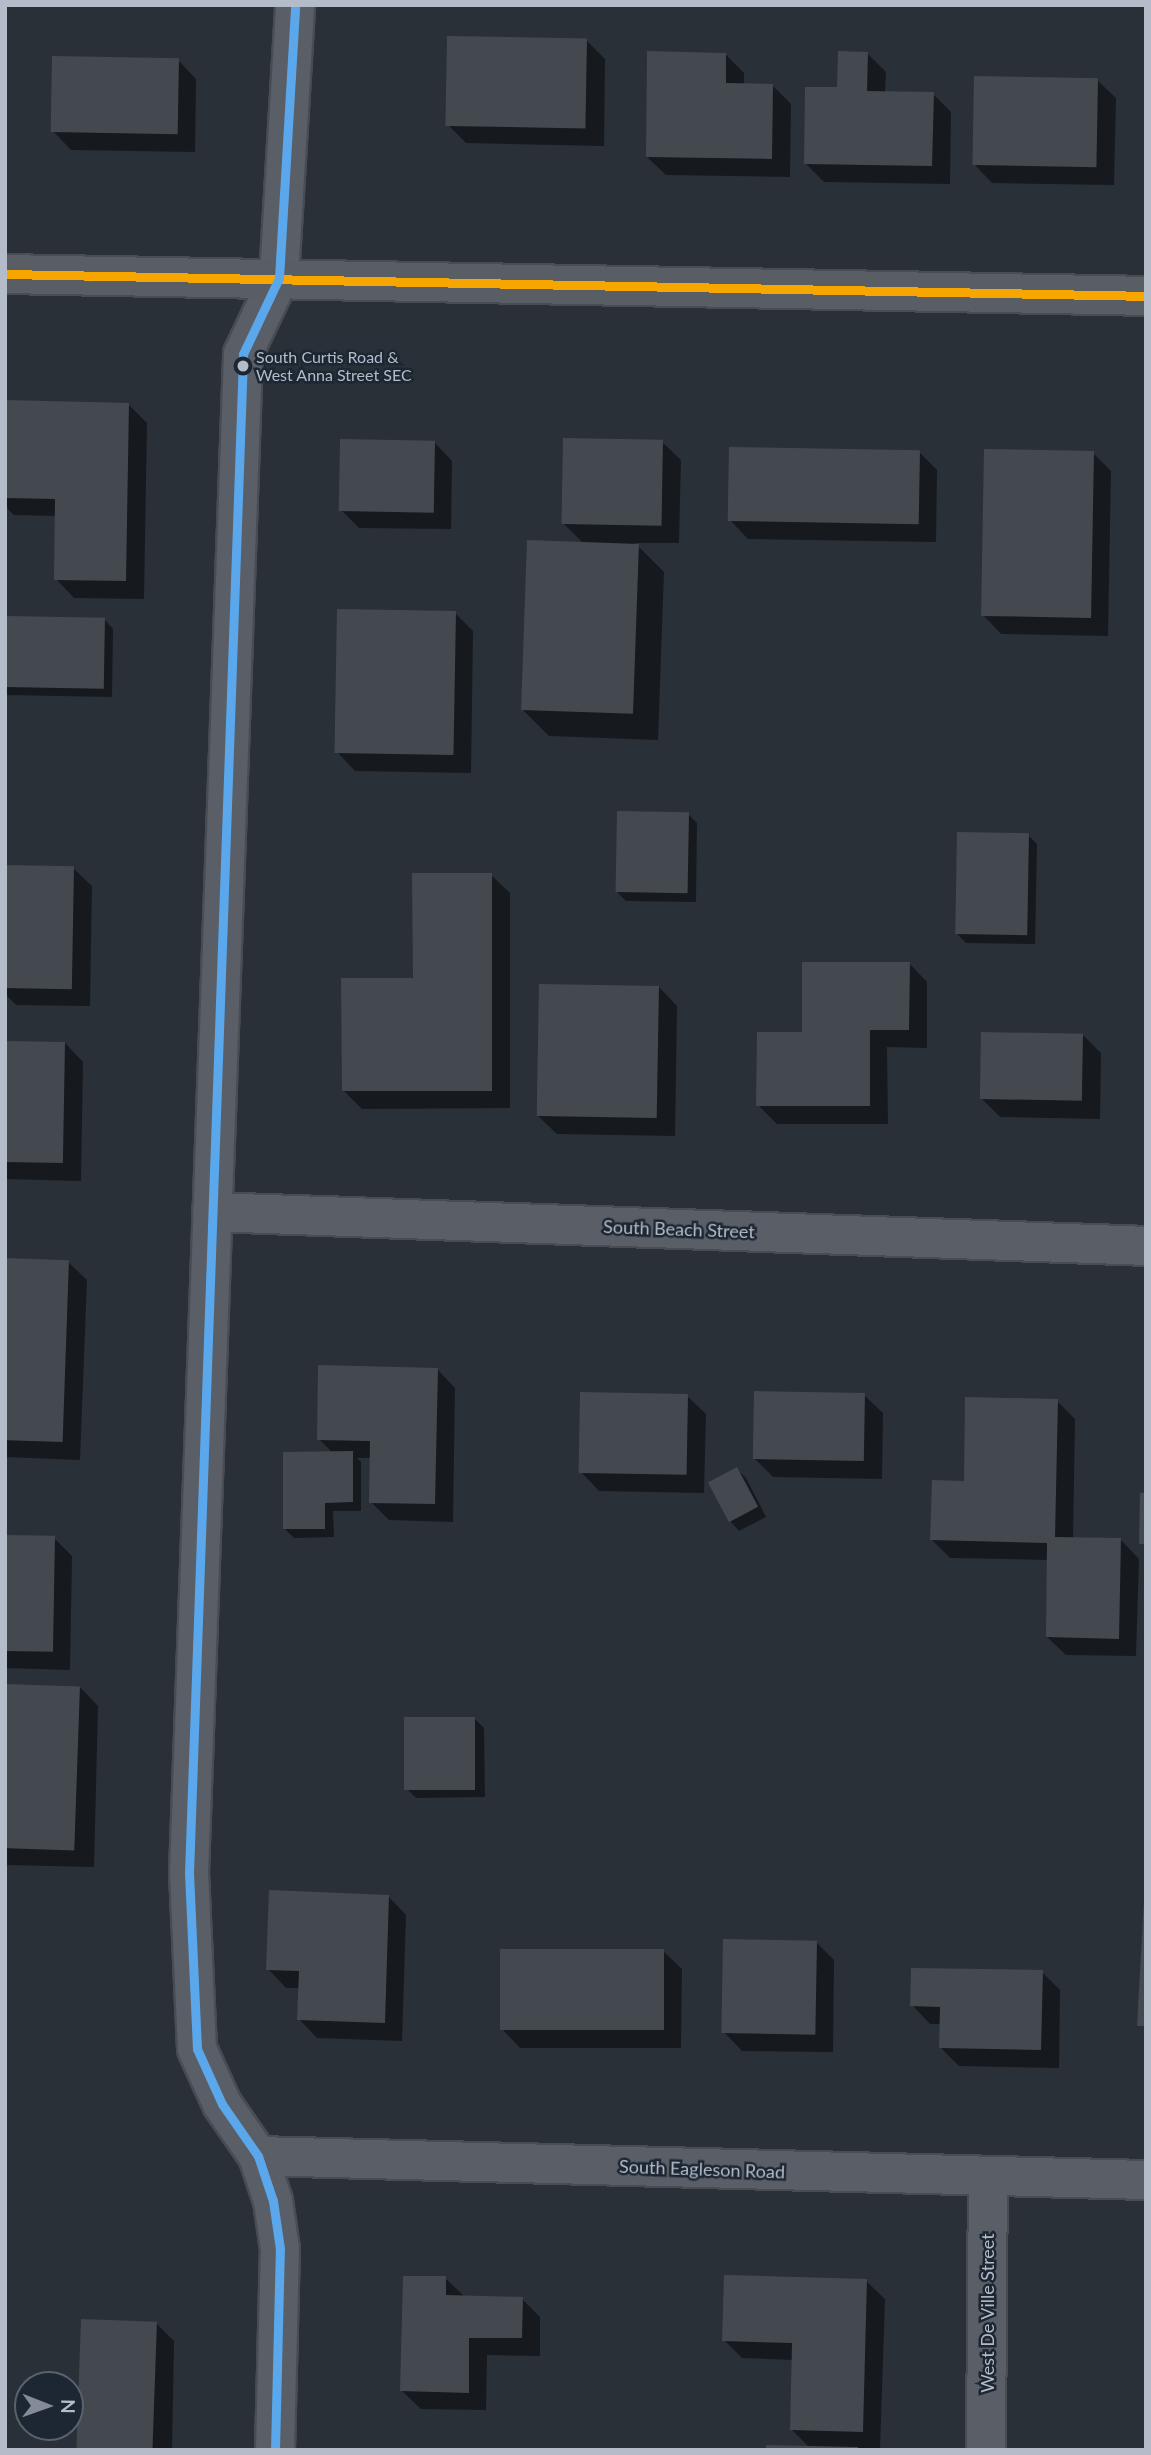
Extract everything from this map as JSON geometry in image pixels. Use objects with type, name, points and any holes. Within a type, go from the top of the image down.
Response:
[{"type":"main road","points":[[5,274],[1146,296]]},
{"type":"street","points":[[275,2450],[281,2249],[272,2201],[258,2157],[222,2104],[197,2049],[190,1900],[243,354],[279,278],[295,5]]},
{"type":"street","name":"South Beach Street","points":[[212,1212],[1146,1246]]},
{"type":"street","name":"South Eagleson Road","points":[[258,2157],[1146,2180]]},
{"type":"street","name":"West De Ville Street","points":[[986,2450],[988,2176]]},
{"type":"building","points":[[447,36],[587,38],[585,128],[445,126]]},
{"type":"building","points":[[647,51],[726,53],[726,83],[773,84],[772,159],[646,157]]},
{"type":"building","points":[[838,51],[868,52],[867,91],[934,92],[932,166],[804,164],[805,87],[837,87]]},
{"type":"building","points":[[52,56],[179,58],[178,134],[51,132]]},
{"type":"building","points":[[974,76],[1098,78],[1096,167],[972,165]]},
{"type":"building","points":[[5,400],[129,403],[126,581],[54,580],[55,499],[5,498]]},
{"type":"building","points":[[563,438],[663,440],[661,526],[561,524]]},
{"type":"building","points":[[340,439],[435,441],[434,513],[339,511]]},
{"type":"building","points":[[729,447],[920,450],[919,524],[728,521]]},
{"type":"building","points":[[984,449],[1094,451],[1091,618],[981,616]]},
{"type":"building","points":[[527,540],[639,544],[633,714],[521,710]]},
{"type":"building","points":[[337,609],[456,611],[453,755],[334,753]]},
{"type":"building","points":[[5,616],[105,618],[104,689],[5,687]]},
{"type":"building","points":[[617,811],[689,812],[688,893],[616,892]]},
{"type":"building","points":[[957,832],[1029,833],[1027,935],[955,934]]},
{"type":"building","points":[[5,865],[74,866],[72,989],[5,988]]},
{"type":"building","points":[[412,873],[492,873],[492,1091],[342,1091],[341,978],[413,978]]},
{"type":"building","points":[[802,962],[910,962],[909,1030],[870,1030],[870,1106],[756,1106],[757,1032],[802,1032]]},
{"type":"building","points":[[539,984],[659,986],[657,1118],[537,1116]]},
{"type":"building","points":[[981,1032],[1083,1034],[1082,1101],[980,1099]]},
{"type":"building","points":[[5,1041],[65,1042],[63,1163],[5,1162]]},
{"type":"building","points":[[5,1258],[69,1260],[63,1442],[5,1440]]},
{"type":"building","points":[[318,1365],[438,1368],[435,1504],[369,1503],[370,1441],[317,1440]]},
{"type":"building","points":[[754,1391],[865,1393],[864,1461],[753,1459]]},
{"type":"building","points":[[580,1392],[688,1394],[687,1475],[579,1473]]},
{"type":"building","points":[[965,1397],[1058,1399],[1055,1537],[1121,1538],[1119,1639],[1046,1637],[1047,1543],[930,1540],[932,1480],[964,1481]]},
{"type":"building","points":[[353,1451],[353,1502],[325,1503],[325,1529],[283,1529],[283,1452]]},
{"type":"building","points":[[737,1467],[758,1507],[729,1522],[708,1482]]},
{"type":"building","points":[[1140,1493],[1146,1493],[1146,1544],[1139,1544]]},
{"type":"building","points":[[5,1535],[55,1536],[53,1652],[5,1651]]},
{"type":"building","points":[[5,1684],[80,1687],[74,1851],[5,1848]]},
{"type":"building","points":[[404,1717],[475,1717],[475,1790],[404,1790]]},
{"type":"building","points":[[269,1890],[389,1895],[385,2023],[297,2020],[299,1971],[266,1970]]},
{"type":"building","points":[[1144,1900],[1146,2026],[1137,2026]]},
{"type":"building","points":[[723,1939],[817,1941],[815,2035],[721,2033]]},
{"type":"building","points":[[500,1949],[664,1949],[664,2030],[500,2030]]},
{"type":"building","points":[[911,1968],[1043,1970],[1041,2050],[939,2048],[940,2007],[910,2006]]},
{"type":"building","points":[[724,2275],[867,2279],[863,2432],[790,2430],[792,2343],[722,2341]]},
{"type":"building","points":[[403,2276],[446,2276],[446,2295],[523,2297],[522,2338],[469,2338],[469,2393],[400,2391]]},
{"type":"building","points":[[81,2319],[157,2322],[152,2450],[76,2448],[77,2441],[84,2441],[84,2371],[79,2371]]},
{"type":"building","points":[[766,2445],[858,2447],[858,2450],[766,2450]]},
{"type":"transit line","points":[[275,2450],[280,2249],[273,2201],[258,2156],[222,2104],[197,2049],[189,1873],[243,354],[279,278],[295,5]]},
{"type":"transit line","points":[[5,274],[1146,296]]},
{"type":"place","name":"South Curtis Road & West Anna Street SEC","points":[[243,366]]}]
